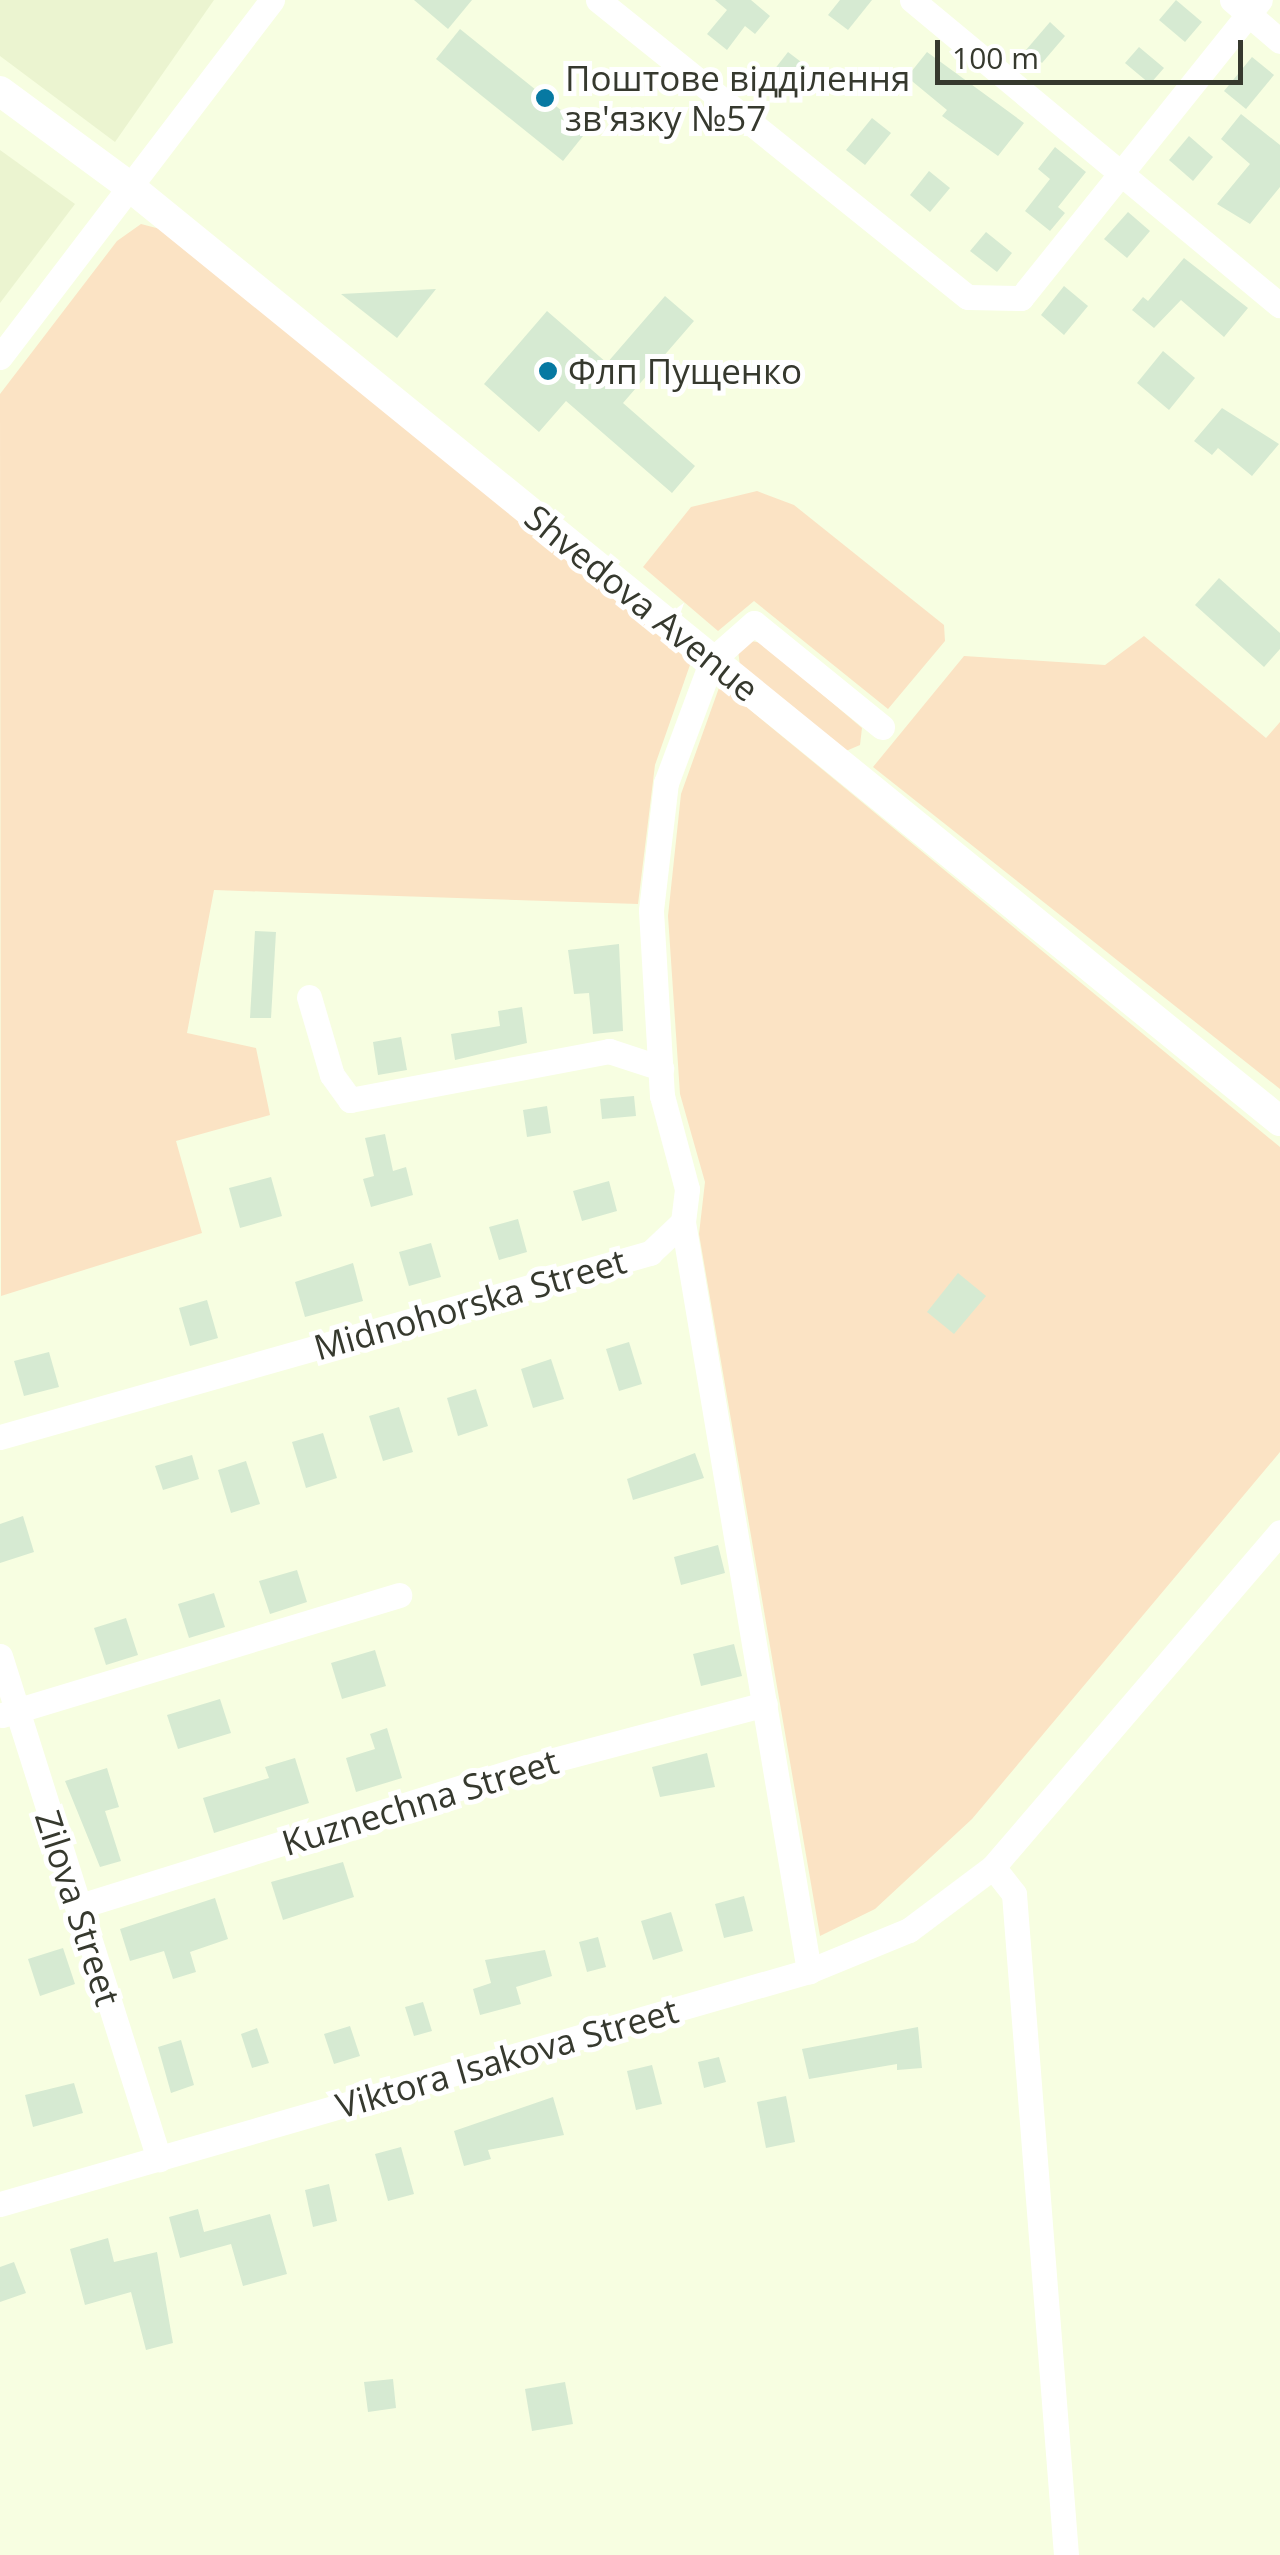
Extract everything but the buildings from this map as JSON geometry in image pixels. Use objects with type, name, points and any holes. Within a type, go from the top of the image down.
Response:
[{"type":"street","points":[[0,357],[272,0]]},
{"type":"street","points":[[598,0],[968,296],[1021,298],[1247,5],[1280,40]]},
{"type":"street","points":[[912,0],[1280,305]]},
{"type":"street","name":"Shvedova Avenue","points":[[0,91],[129,186],[1280,1121]]},
{"type":"street","points":[[809,1971],[682,1222],[686,1188],[661,1068],[651,910],[666,783],[712,660],[754,622],[882,727]]},
{"type":"street","points":[[309,997],[332,1075],[350,1100],[609,1050],[661,1068]]},
{"type":"street","name":"Midnohorska Street","points":[[0,1437],[650,1253],[682,1222]]},
{"type":"street","name":"Viktora Isakova Street","points":[[0,2204],[809,1971],[909,1930],[992,1867],[1280,1532]]},
{"type":"street","points":[[8,1713],[400,1595]]},
{"type":"street","name":"Zilova Street","points":[[0,1656],[8,1713],[77,1907],[159,2159]]},
{"type":"street","name":"Kuznechna Street","points":[[77,1907],[527,1767],[765,1704]]},
{"type":"street","points":[[992,1867],[1014,1894],[1066,2555]]},
{"type":"shaded area","points":[[0,0],[214,0],[115,142],[0,56]]},
{"type":"shaded area","points":[[0,150],[75,204],[0,303]]},
{"type":"shaded area","points":[[141,224],[164,230],[691,662],[655,765],[638,904],[214,890],[187,1033],[256,1048],[270,1115],[176,1141],[202,1233],[1,1296],[0,394],[117,241]]},
{"type":"shaded area","points":[[757,491],[794,505],[944,625],[945,641],[888,709],[754,601],[718,631],[643,567],[691,507]]},
{"type":"shaded area","points":[[1144,636],[1266,738],[1280,722],[1280,1089],[873,767],[964,656],[1105,665]]},
{"type":"shaded area","points":[[751,641],[762,643],[862,728],[860,745],[846,751],[740,666],[738,650]]},
{"type":"shaded area","points":[[720,685],[1280,1147],[1280,1452],[972,1819],[875,1909],[820,1936],[699,1234],[705,1182],[680,1094],[668,916],[681,794]]},
{"type":"place","name":"Поштове відділення зв'язку №57","points":[[545,98]]},
{"type":"place","name":"Флп Пущенко","points":[[548,371]]}]
